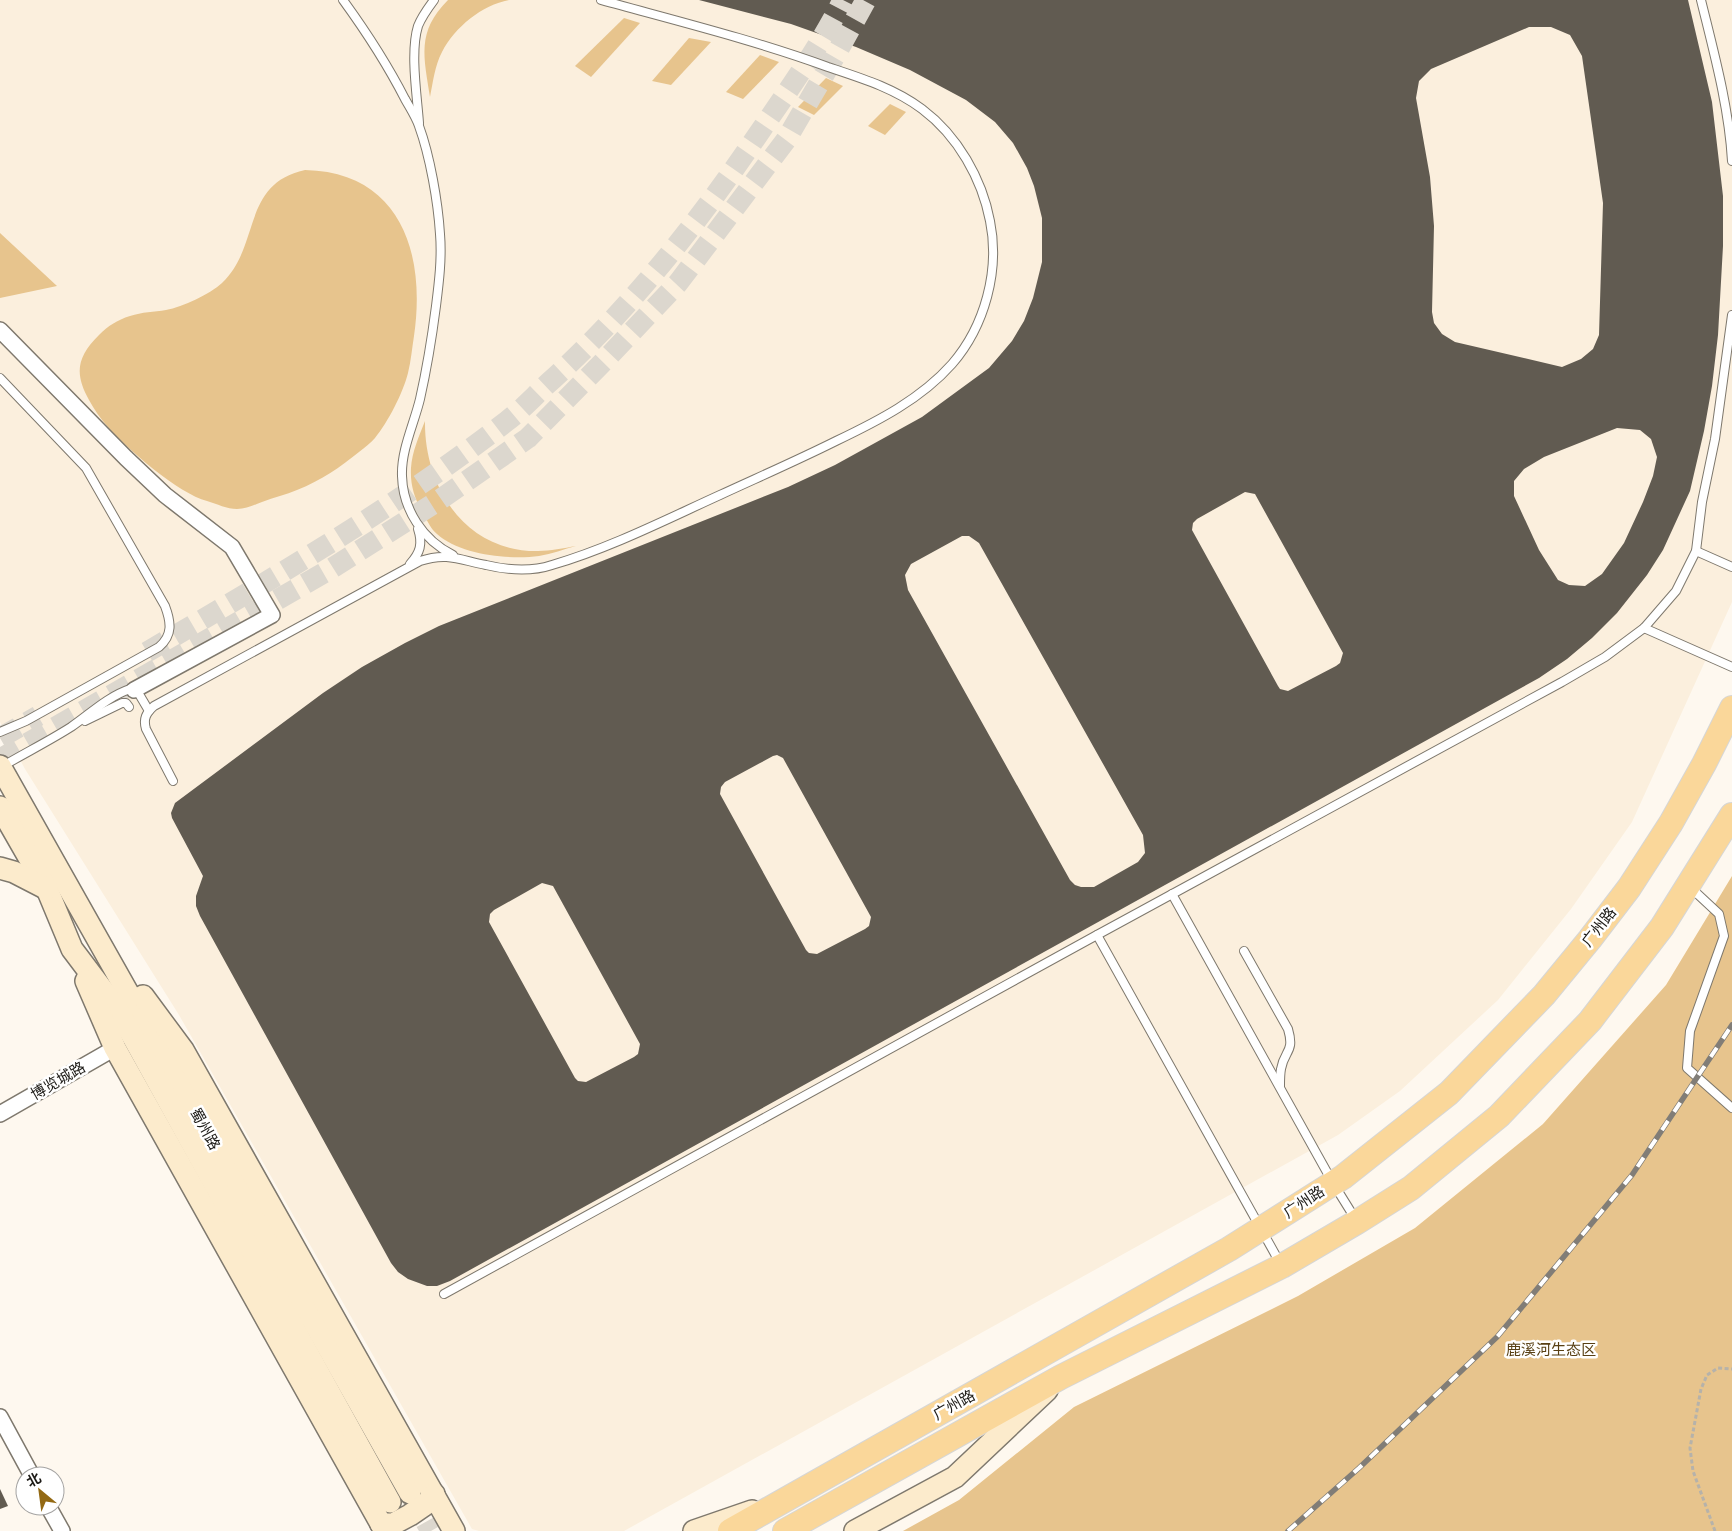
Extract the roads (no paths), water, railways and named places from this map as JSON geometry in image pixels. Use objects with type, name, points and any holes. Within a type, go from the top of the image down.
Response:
[{"type":"main road","name":"广州路","points":[[730,1531],[1229,1250],[1333,1183],[1449,1093],[1544,995],[1629,888],[1675,815],[1704,764],[1732,708]]},
{"type":"main road","name":"广州路","points":[[785,1531],[1061,1377],[1282,1266],[1411,1188],[1498,1116],[1590,1021],[1662,927],[1732,815]]},
{"type":"street","points":[[0,330],[126,458],[165,494],[232,546],[272,614],[134,690]]},
{"type":"street","name":"蜀州路","points":[[2,773],[93,930],[410,1493]]},
{"type":"street","name":"蜀州路","points":[[0,807],[46,889],[72,949],[118,1010],[390,1502]]},
{"type":"street","points":[[0,868],[14,872],[46,889]]},
{"type":"street","points":[[93,930],[183,1050],[454,1531]]},
{"type":"street","points":[[72,949],[116,1048],[383,1528],[426,1504],[434,1494]]},
{"type":"street","name":"博览城路","points":[[0,1114],[116,1048]]},
{"type":"street","points":[[856,1531],[955,1477],[1061,1377]]},
{"type":"street","points":[[0,1417],[27,1466]]},
{"type":"street","points":[[694,1531],[788,1499]]},
{"type":"street","points":[[54,1516],[62,1531]]},
{"type":"lane","points":[[343,0],[379,50],[419,126]]},
{"type":"lane","points":[[409,566],[420,551],[421,543],[405,496],[402,477],[403,462],[431,344],[440,263],[440,234],[435,197],[419,126],[415,43],[418,26],[424,13],[434,0]]},
{"type":"lane","points":[[415,521],[432,543],[456,557],[484,565],[510,569],[549,566],[617,542],[805,456],[867,426],[909,401],[933,382],[952,363],[971,336],[978,321],[991,279],[994,239],[984,193],[971,166],[955,144],[925,111],[879,84],[789,53],[600,0]]},
{"type":"lane","points":[[1701,0],[1716,57],[1731,139],[1732,161]]},
{"type":"lane","points":[[444,1294],[1562,682],[1605,657],[1644,628],[1676,591],[1696,551],[1702,502],[1715,439],[1732,315]]},
{"type":"lane","points":[[0,378],[86,468],[165,606],[170,626],[166,639],[159,647],[26,721],[0,732]]},
{"type":"lane","points":[[1696,551],[1732,566]]},
{"type":"lane","points":[[173,781],[146,730],[144,722],[149,711],[154,706],[409,566],[435,557],[456,557]]},
{"type":"lane","points":[[1644,628],[1732,667]]},
{"type":"lane","points":[[2,773],[104,703],[125,691],[130,689],[139,694],[149,711]]},
{"type":"lane","points":[[71,727],[122,703],[126,703],[129,706]]},
{"type":"lane","points":[[1688,885],[1719,914],[1724,936],[1690,1031],[1687,1068],[1732,1108]]},
{"type":"lane","points":[[1172,894],[1333,1183],[1357,1222]]},
{"type":"lane","points":[[1097,935],[1260,1230],[1282,1266]]},
{"type":"lane","points":[[1244,951],[1292,1039],[1290,1051],[1281,1068],[1280,1088]]},
{"type":"tunnel","points":[[147,652],[376,514],[464,453],[525,405],[611,322],[663,263],[711,201],[791,86],[824,35],[843,0]]},
{"type":"tunnel","points":[[0,759],[329,570],[438,501],[528,438],[678,283],[786,140],[866,0]]},
{"type":"tunnel","points":[[0,738],[38,716]]},
{"type":"tunnel","points":[[410,1494],[431,1531]]},
{"type":"railway","points":[[1288,1531],[1359,1468],[1497,1337],[1632,1175],[1732,1025]]},
{"type":"park label","name":"鹿溪河生态区","points":[[1551,1350]]}]
